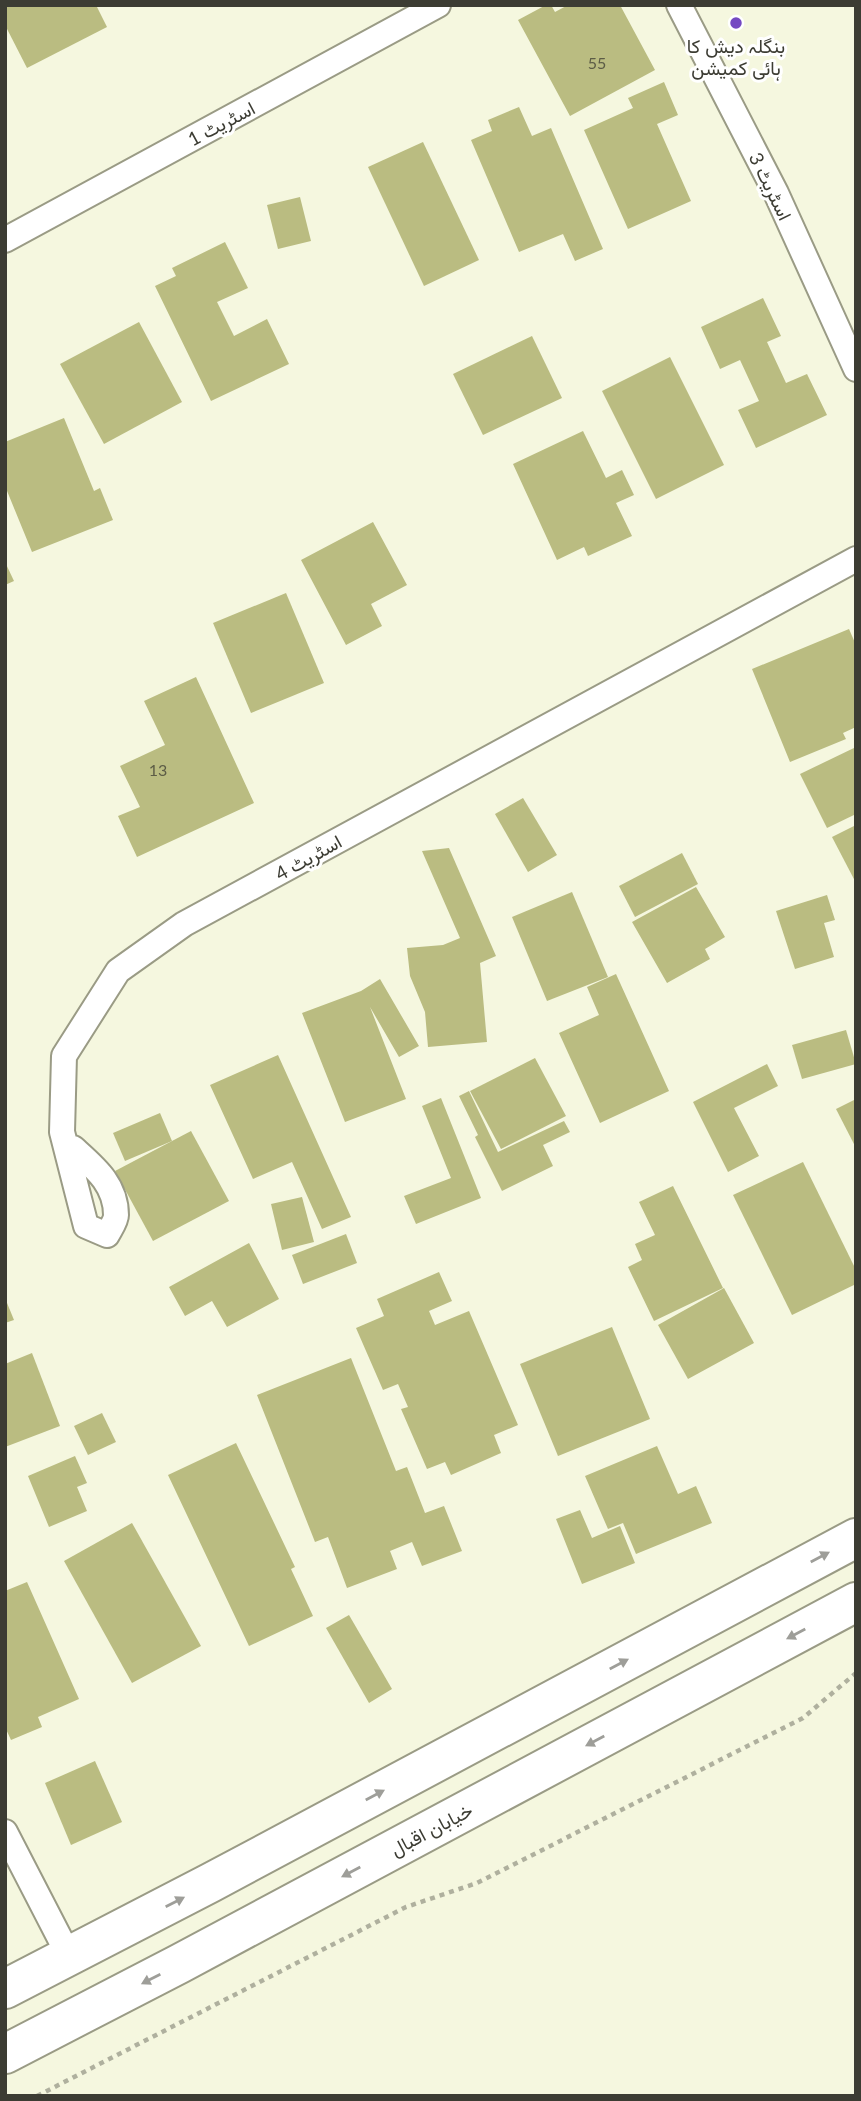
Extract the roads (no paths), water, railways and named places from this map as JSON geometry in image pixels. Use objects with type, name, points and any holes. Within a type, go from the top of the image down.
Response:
[{"type":"main road","points":[[5,1989],[210,1883],[856,1538]]},
{"type":"main road","name":"خیابان اقبال","points":[[5,2054],[179,1965],[856,1602]]},
{"type":"street","name":"اسٹریٹ 1","points":[[5,240],[438,5]]},
{"type":"street","name":"اسٹریٹ 3","points":[[679,5],[776,193],[856,369]]},
{"type":"street","name":"اسٹریٹ 4","points":[[73,1148],[101,1172],[110,1187],[116,1217],[107,1235],[86,1226],[62,1132],[64,1056],[118,971],[184,924],[856,559]]},
{"type":"street","points":[[5,1832],[69,1956]]},
{"type":"place","name":"بنگلہ دیش کا ہائی کمیشن","points":[[736,23]]}]
